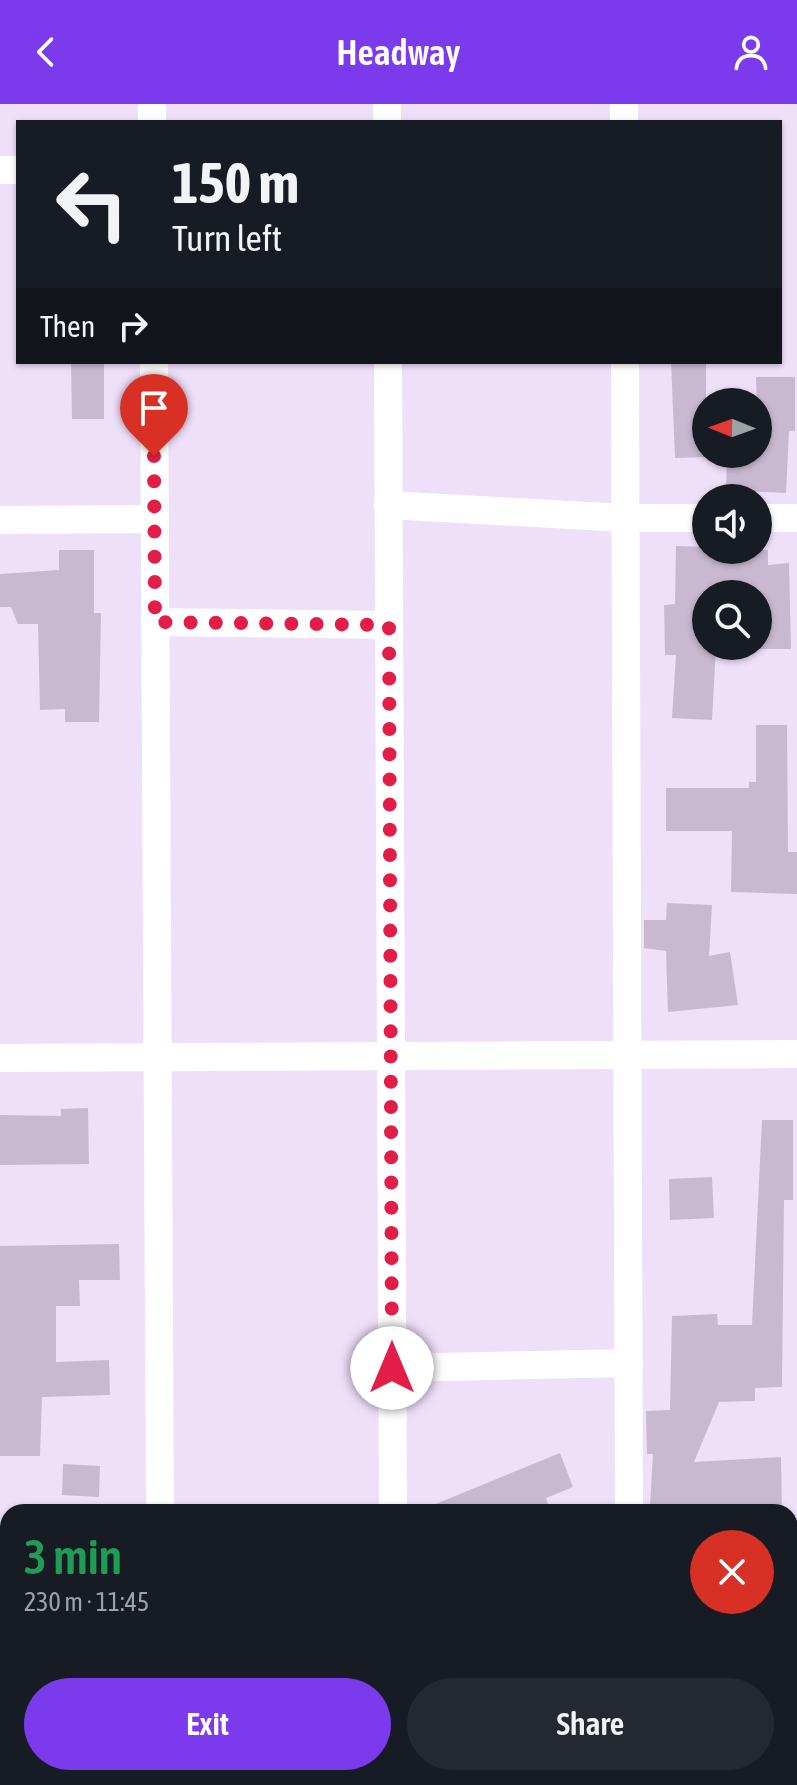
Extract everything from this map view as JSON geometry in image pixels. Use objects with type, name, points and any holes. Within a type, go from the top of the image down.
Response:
[{"type":"street","points":[[154,364],[160,1504]]},
{"type":"street","points":[[388,364],[393,1504]]},
{"type":"street","points":[[625,364],[629,1504]]},
{"type":"street","points":[[388,505],[625,518],[692,518]]},
{"type":"street","points":[[772,518],[797,518]]},
{"type":"street","points":[[0,520],[154,519]]},
{"type":"street","points":[[155,622],[389,625]]},
{"type":"street","points":[[0,1058],[797,1054]]},
{"type":"street","points":[[392,1368],[629,1363]]},
{"type":"building","points":[[71,364],[104,364],[104,419],[72,419]]},
{"type":"building","points":[[671,364],[706,364],[706,388],[692,388],[692,457],[675,458]]},
{"type":"building","points":[[756,377],[795,377],[795,431],[789,431],[786,493],[772,492],[772,484],[726,484],[727,468],[772,468],[772,388],[756,388]]},
{"type":"building","points":[[676,546],[692,547],[692,564],[789,563],[791,649],[772,649],[772,580],[692,580],[692,660],[715,660],[712,720],[672,718],[676,655],[665,655],[664,605],[675,604]]},
{"type":"building","points":[[59,550],[94,550],[94,613],[101,613],[99,722],[65,722],[65,709],[40,710],[38,624],[18,624],[11,607],[0,607],[0,574],[59,570]]},
{"type":"building","points":[[756,725],[787,725],[788,852],[797,852],[797,894],[731,892],[732,831],[666,831],[666,788],[749,788],[749,782],[756,782]]},
{"type":"building","points":[[667,903],[712,905],[709,956],[730,952],[738,1005],[668,1012],[666,951],[644,948],[644,920],[666,920]]},
{"type":"building","points":[[88,1108],[89,1164],[0,1165],[0,1115],[61,1116],[61,1109]]},
{"type":"building","points":[[762,1120],[793,1120],[793,1200],[784,1200],[782,1387],[755,1388],[755,1401],[719,1402],[694,1462],[781,1457],[782,1504],[650,1504],[653,1454],[647,1454],[646,1411],[670,1410],[672,1316],[717,1314],[718,1325],[752,1325]]},
{"type":"building","points":[[712,1177],[714,1218],[670,1220],[669,1179]]},
{"type":"building","points":[[119,1244],[120,1280],[79,1280],[80,1306],[56,1306],[56,1362],[109,1360],[110,1395],[42,1397],[40,1456],[0,1456],[0,1246]]},
{"type":"building","points":[[560,1453],[573,1487],[546,1498],[548,1504],[436,1504]]},
{"type":"building","points":[[63,1464],[100,1466],[99,1497],[62,1495]]},
{"type":"route","points":[[154,456],[155,622],[389,625],[392,1368]]}]
